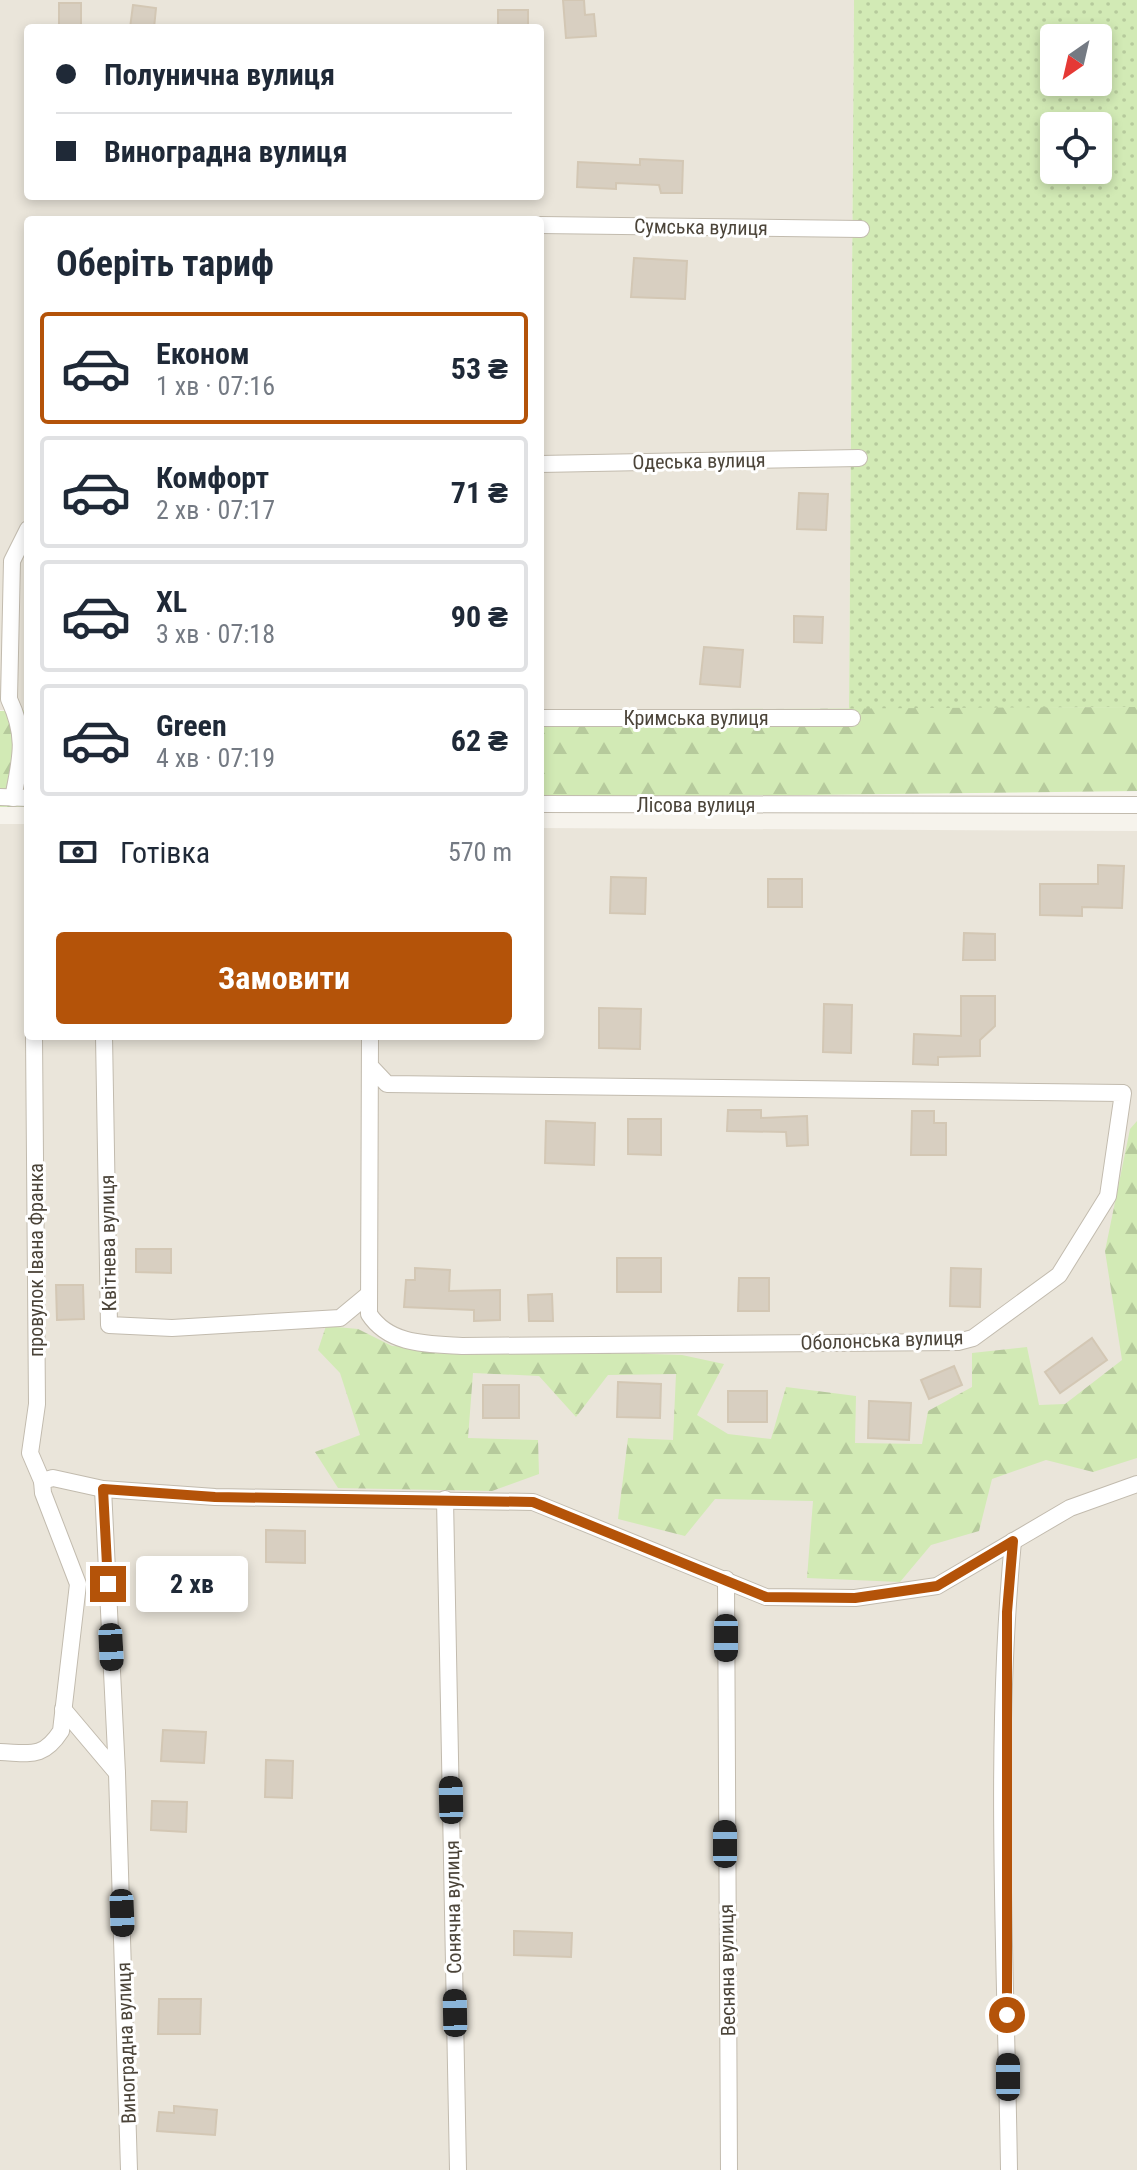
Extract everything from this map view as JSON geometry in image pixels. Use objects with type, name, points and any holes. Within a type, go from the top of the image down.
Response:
[{"type":"street","name":"Сумська вулиця","points":[[544,225],[861,229]]},
{"type":"street","name":"Одеська вулиця","points":[[544,464],[859,458]]},
{"type":"street","points":[[14,798],[23,743],[23,719],[9,699],[12,561],[24,537]]},
{"type":"street","name":"Кримська вулиця","points":[[544,718],[852,718]]},
{"type":"street","name":"Лісова вулиця","points":[[544,804],[1137,805]]},
{"type":"street","name":"провулок Івана Франка","points":[[0,1752],[35,1754],[50,1748],[61,1731],[78,1584],[30,1453],[37,1404],[34,1040]]},
{"type":"street","name":"Квітнева вулиця","points":[[104,1040],[109,1325],[172,1328],[340,1318],[369,1294]]},
{"type":"street","name":"Оболонська вулиця","points":[[370,1040],[369,1314],[376,1325],[388,1334],[421,1343],[462,1346],[958,1342],[983,1332],[1059,1275],[1108,1196],[1123,1093],[387,1084],[370,1066]]},
{"type":"street","points":[[42,1481],[53,1478],[103,1489],[215,1497],[533,1502],[766,1597],[855,1598],[937,1586],[1070,1508],[1137,1484]]},
{"type":"street","name":"Виноградна вулиця","points":[[103,1489],[117,1773],[129,2170]]},
{"type":"street","name":"Сонячна вулиця","points":[[445,1499],[458,2170]]},
{"type":"street","points":[[1009,2170],[1005,1830],[1007,1612],[1013,1541]]},
{"type":"street","name":"Весняна вулиця","points":[[726,1579],[729,2170]]},
{"type":"street","points":[[63,1709],[117,1773]]},
{"type":"shaded area","points":[[0,0],[854,0],[849,710],[544,710],[544,216],[24,216],[24,710],[0,710]]},
{"type":"shaded area","points":[[0,824],[24,824],[24,1040],[544,1040],[544,828],[1137,831],[1137,2170],[0,2170]]},
{"type":"green space","points":[[854,0],[1137,0],[1137,707],[849,710]]},
{"type":"green space","points":[[1137,707],[1137,791],[544,798],[544,710]]},
{"type":"green space","points":[[24,710],[24,807],[0,807],[0,711]]},
{"type":"green space","points":[[1137,1121],[1137,1458],[1093,1472],[1046,1460],[992,1479],[979,1531],[931,1545],[900,1582],[807,1578],[813,1501],[715,1499],[685,1536],[618,1519],[628,1438],[673,1440],[676,1374],[608,1375],[576,1417],[539,1376],[473,1373],[468,1438],[538,1440],[539,1474],[492,1491],[338,1488],[315,1452],[360,1435],[340,1373],[318,1350],[326,1326],[358,1329],[392,1346],[682,1355],[724,1364],[697,1415],[728,1434],[771,1439],[786,1387],[856,1396],[855,1443],[922,1444],[928,1411],[972,1387],[972,1353],[1027,1347],[1039,1405],[1065,1404],[1122,1360],[1105,1251],[1130,1129]]},
{"type":"building","points":[[563,0],[584,0],[585,15],[594,14],[596,36],[566,38]]},
{"type":"building","points":[[59,3],[81,3],[81,24],[59,24]]},
{"type":"building","points":[[133,5],[156,8],[154,24],[131,24]]},
{"type":"building","points":[[498,10],[528,10],[528,24],[498,24]]},
{"type":"building","points":[[640,159],[683,161],[682,193],[661,193],[659,185],[616,183],[616,189],[577,187],[578,162],[640,165]]},
{"type":"building","points":[[634,258],[687,261],[685,299],[631,297]]},
{"type":"building","points":[[799,493],[828,494],[826,530],[797,529]]},
{"type":"building","points":[[794,616],[823,617],[822,643],[794,642]]},
{"type":"building","points":[[704,647],[743,650],[740,687],[700,684]]},
{"type":"building","points":[[1098,865],[1124,866],[1122,908],[1082,907],[1082,916],[1040,915],[1040,884],[1098,884]]},
{"type":"building","points":[[611,877],[646,878],[645,914],[610,913]]},
{"type":"building","points":[[768,879],[802,879],[802,907],[768,907]]},
{"type":"building","points":[[964,933],[995,934],[995,960],[963,960]]},
{"type":"building","points":[[961,996],[995,996],[995,1026],[980,1040],[980,1056],[938,1057],[938,1065],[913,1064],[914,1034],[961,1036]]},
{"type":"building","points":[[824,1004],[852,1005],[851,1053],[823,1052]]},
{"type":"building","points":[[599,1008],[641,1009],[640,1049],[599,1048]]},
{"type":"building","points":[[728,1110],[761,1110],[761,1118],[807,1116],[808,1145],[787,1146],[786,1132],[727,1131]]},
{"type":"building","points":[[912,1111],[934,1111],[934,1123],[946,1123],[946,1155],[911,1155]]},
{"type":"building","points":[[628,1119],[661,1119],[661,1155],[628,1154]]},
{"type":"building","points":[[546,1121],[595,1123],[594,1165],[545,1163]]},
{"type":"building","points":[[136,1249],[171,1249],[171,1273],[136,1272]]},
{"type":"building","points":[[617,1258],[661,1258],[661,1292],[617,1292]]},
{"type":"building","points":[[415,1268],[450,1270],[449,1291],[500,1290],[500,1320],[474,1321],[474,1310],[404,1307],[406,1280],[415,1280]]},
{"type":"building","points":[[951,1268],[981,1269],[980,1307],[950,1306]]},
{"type":"building","points":[[739,1278],[769,1278],[769,1311],[738,1311]]},
{"type":"building","points":[[56,1285],[83,1285],[84,1319],[57,1320]]},
{"type":"building","points":[[552,1294],[553,1321],[529,1321],[528,1295]]},
{"type":"building","points":[[1092,1338],[1107,1360],[1060,1393],[1045,1372]]},
{"type":"building","points":[[954,1366],[962,1385],[929,1399],[921,1380]]},
{"type":"building","points":[[618,1382],[661,1384],[660,1418],[617,1417]]},
{"type":"building","points":[[483,1385],[519,1385],[519,1418],[483,1418]]},
{"type":"building","points":[[728,1391],[767,1391],[767,1422],[728,1422]]},
{"type":"building","points":[[869,1401],[911,1403],[909,1440],[868,1438]]},
{"type":"building","points":[[266,1530],[305,1531],[305,1563],[266,1562]]},
{"type":"building","points":[[163,1730],[206,1732],[204,1763],[161,1761]]},
{"type":"building","points":[[266,1760],[293,1761],[292,1798],[265,1797]]},
{"type":"building","points":[[152,1801],[187,1802],[186,1832],[151,1830]]},
{"type":"building","points":[[514,1931],[572,1933],[571,1957],[514,1955]]},
{"type":"building","points":[[159,1999],[201,1999],[200,2034],[158,2034]]},
{"type":"building","points":[[174,2106],[217,2110],[215,2135],[157,2131],[159,2112],[174,2113]]},
{"type":"route","points":[[108,1584],[103,1489],[215,1497],[533,1502],[766,1597],[855,1598],[937,1586],[954,1579],[1013,1541],[1007,1612],[1007,2015]]}]
